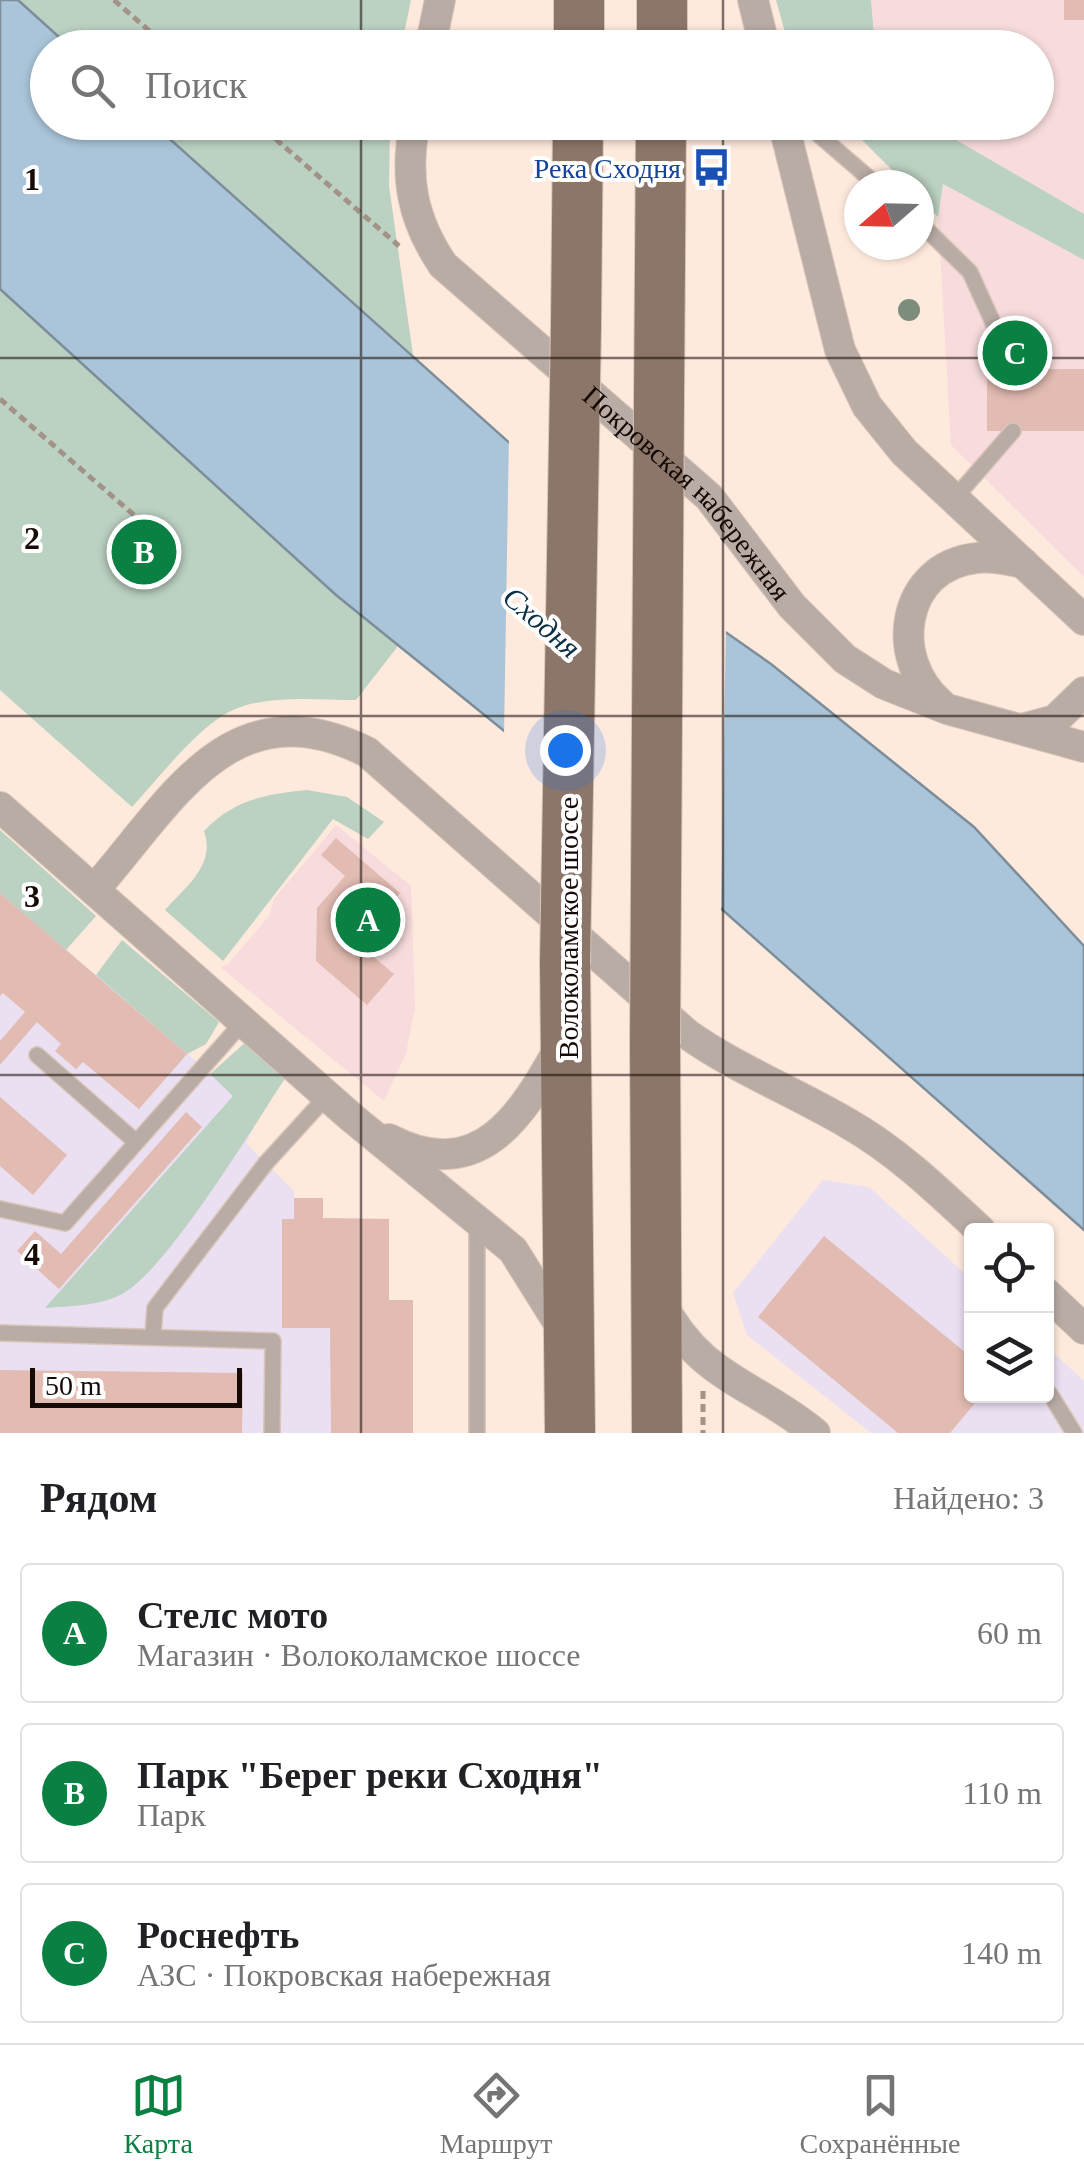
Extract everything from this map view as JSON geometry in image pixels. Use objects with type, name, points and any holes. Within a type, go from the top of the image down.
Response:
[{"type":"main road","points":[[578,30],[579,0]]},
{"type":"main road","points":[[662,0],[662,30]]},
{"type":"main road","name":"Волоколамское шоссе","points":[[570,1433],[566,964],[578,140]]},
{"type":"main road","points":[[658,1433],[655,1044],[661,140]]},
{"type":"street","points":[[434,30],[440,0]]},
{"type":"street","points":[[754,0],[761,30]]},
{"type":"street","name":"Покровская набережная","points":[[413,140],[408,181],[416,217],[443,265],[709,498],[792,606],[845,659],[884,684],[947,709],[1084,747]]},
{"type":"street","points":[[788,140],[840,350],[867,406],[904,452],[1084,620]]},
{"type":"street","points":[[947,709],[914,674],[908,650],[906,631],[919,592],[944,569],[960,561],[978,557],[1023,563]]},
{"type":"street","points":[[1019,730],[1055,720],[1084,692]]},
{"type":"street","points":[[94,890],[220,751],[274,730],[306,728],[334,735],[367,752],[687,1034],[732,1066],[848,1123],[893,1153],[972,1223]]},
{"type":"street","points":[[0,807],[327,1096],[513,1250],[544,1294],[569,1341]]},
{"type":"street","points":[[360,1124],[404,1146],[428,1151],[477,1146],[523,1113],[566,1037]]},
{"type":"street","points":[[656,1291],[677,1333],[703,1361],[778,1403],[815,1433]]},
{"type":"street","points":[[1054,1301],[1084,1329]]},
{"type":"lane","points":[[825,140],[860,170]]},
{"type":"lane","points":[[934,237],[970,272],[1014,369]]},
{"type":"lane","points":[[954,499],[1013,431]]},
{"type":"lane","points":[[0,1209],[65,1223],[243,1022]]},
{"type":"lane","points":[[37,1055],[136,1142]]},
{"type":"lane","points":[[153,1334],[155,1308],[266,1163],[327,1096]]},
{"type":"lane","points":[[477,1217],[477,1433]]},
{"type":"lane","points":[[0,1333],[153,1334],[273,1341],[272,1433]]},
{"type":"lane","points":[[1054,1400],[1074,1433]]},
{"type":"path","points":[[114,0],[148,30]]},
{"type":"path","points":[[277,140],[399,246]]},
{"type":"path","points":[[0,400],[178,553]]},
{"type":"path","points":[[702,1373],[704,1433]]},
{"type":"shaded area","points":[[871,0],[1084,0],[1084,214],[956,140],[1054,140],[1054,30],[874,30]]},
{"type":"shaded area","points":[[943,184],[1084,260],[1084,577],[951,445],[938,217]]},
{"type":"shaded area","points":[[336,825],[411,886],[415,1008],[406,1053],[384,1101],[220,967],[228,964],[269,916],[274,899]]},
{"type":"shaded area","points":[[0,893],[260,1116],[246,1143],[294,1191],[294,1198],[323,1198],[323,1218],[389,1219],[389,1300],[413,1433],[0,1433]]},
{"type":"shaded area","points":[[823,1180],[869,1187],[964,1273],[964,1403],[1054,1403],[1054,1353],[1084,1381],[1084,1433],[871,1433],[747,1335],[733,1293]]},
{"type":"green space","points":[[18,0],[411,0],[405,30],[51,30]]},
{"type":"green space","points":[[776,0],[871,0],[874,30],[784,30]]},
{"type":"green space","points":[[171,140],[390,140],[389,186],[413,355]]},
{"type":"green space","points":[[862,140],[956,140],[1084,214],[1084,260],[943,184],[938,217],[934,213],[934,170],[892,170]]},
{"type":"green space","points":[[0,289],[336,595],[398,646],[356,700],[278,700],[233,710],[193,740],[132,807],[0,690]]},
{"type":"green space","points":[[307,790],[347,797],[384,822],[368,839],[333,819],[223,961],[165,910],[197,874],[206,854],[204,831],[215,821],[251,800]]},
{"type":"green space","points":[[0,830],[96,916],[66,950],[0,893]]},
{"type":"green space","points":[[122,940],[219,1022],[206,1044],[187,1054],[96,975]]},
{"type":"green space","points":[[247,1041],[286,1077],[184,1229],[139,1281],[120,1295],[93,1303],[45,1308],[233,1096],[210,1074]]},
{"type":"water","name":"Сходня","points":[[0,0],[18,0],[51,30],[30,30],[30,140],[171,140],[704,617],[771,664],[974,827],[1084,946],[1084,1230],[691,882],[336,595],[0,289]]},
{"type":"pier","points":[[509,434],[726,626],[721,915],[504,735]]},
{"type":"building","points":[[1064,0],[1084,0],[1084,20],[1064,20]]},
{"type":"building","points":[[987,369],[1084,369],[1084,431],[987,431]]},
{"type":"building","points":[[336,838],[400,893],[357,943],[394,974],[367,1005],[316,961],[317,908],[345,876],[321,855]]},
{"type":"building","points":[[0,893],[187,1054],[139,1109],[83,1062],[76,1069],[55,1051],[61,1044],[37,1022],[0,1065],[0,1041],[25,1012],[3,993],[0,996]]},
{"type":"building","points":[[0,1097],[67,1155],[33,1195],[0,1166]]},
{"type":"building","points":[[186,1112],[202,1127],[59,1289],[17,1251],[35,1231],[61,1254]]},
{"type":"building","points":[[294,1198],[323,1198],[323,1218],[389,1219],[389,1300],[413,1300],[413,1433],[331,1433],[330,1328],[282,1328],[282,1219],[294,1219]]},
{"type":"building","points":[[824,1236],[964,1351],[964,1403],[975,1403],[950,1433],[898,1433],[758,1317]]},
{"type":"building","points":[[0,1370],[243,1373],[242,1433],[0,1433]]},
{"type":"place","name":"Река Сходня","points":[[711,168]]},
{"type":"place","name":"Роснефть","points":[[1015,353]]},
{"type":"place","name":"Парк \"Берег реки Сходня\"","points":[[144,552]]},
{"type":"place","name":"Стелс мото","points":[[368,920]]}]
